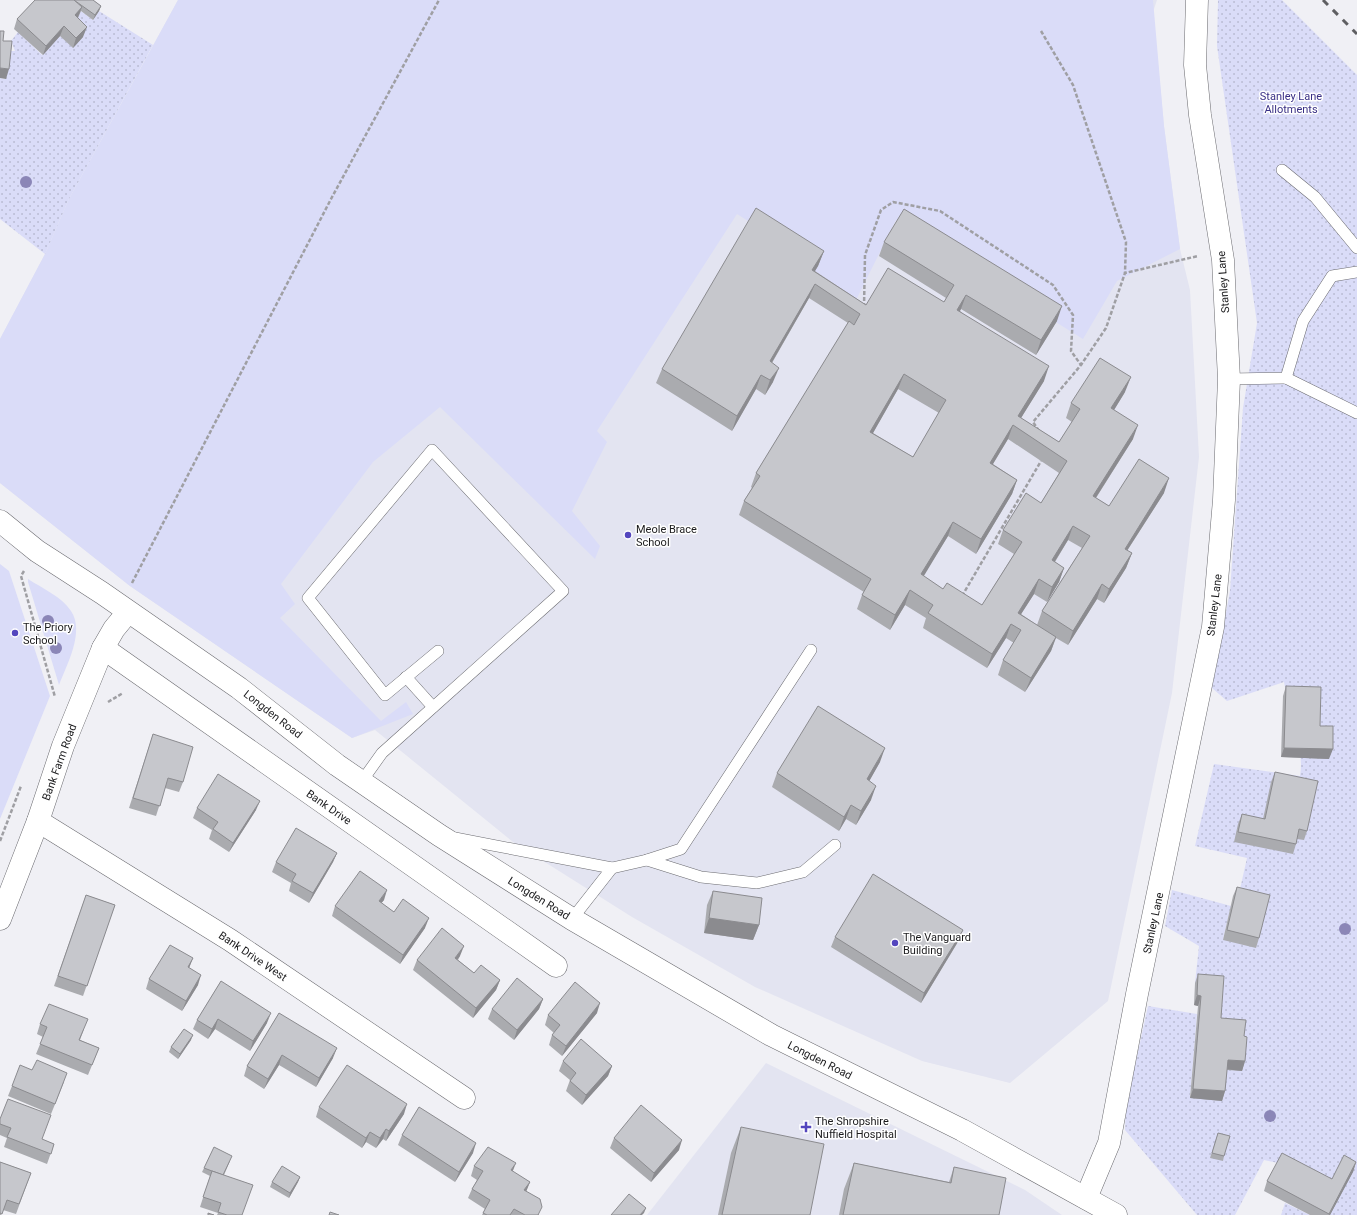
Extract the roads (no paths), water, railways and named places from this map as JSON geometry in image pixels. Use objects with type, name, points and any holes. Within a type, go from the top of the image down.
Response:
[{"type":"street","name":"Stanley Lane","points":[[1086,1198],[1109,1144],[1137,994],[1213,627],[1224,500],[1229,379],[1222,251],[1200,115],[1195,65],[1197,0]]},
{"type":"street","name":"Longden Road","points":[[0,521],[37,551],[239,688],[337,765],[439,835],[572,919],[771,1035],[962,1130],[1116,1215]]},
{"type":"street","name":"Bank Farm Road","points":[[0,919],[38,821],[63,746],[103,648],[114,629],[122,608]]},
{"type":"street","name":"Bank Drive","points":[[103,648],[556,966]]},
{"type":"street","name":"Bank Drive West","points":[[38,821],[230,940],[464,1098]]},
{"type":"lane","points":[[1282,170],[1315,197],[1357,248]]},
{"type":"lane","points":[[1286,378],[1303,321],[1332,276],[1357,272]]},
{"type":"lane","points":[[1229,379],[1286,378],[1357,413]]},
{"type":"lane","points":[[362,781],[382,753],[563,591],[432,450],[308,598],[385,695],[438,651]]},
{"type":"lane","points":[[439,835],[612,868],[647,860],[681,849],[811,650]]},
{"type":"lane","points":[[406,677],[433,707]]},
{"type":"lane","points":[[647,860],[702,877],[756,883],[803,872],[835,845]]},
{"type":"lane","points":[[572,919],[612,868]]},
{"type":"railway","points":[[1323,0],[1357,34]]},
{"type":"place","name":"Meole Brace School","points":[[628,535]]},
{"type":"place","name":"The Priory School","points":[[15,633]]},
{"type":"place","name":"The Vanguard Building","points":[[895,943]]},
{"type":"place","name":"The Shropshire Nuffield Hospital","points":[[806,1127]]},
{"type":"park label","name":"Stanley Lane Allotments","points":[[1291,102]]}]
